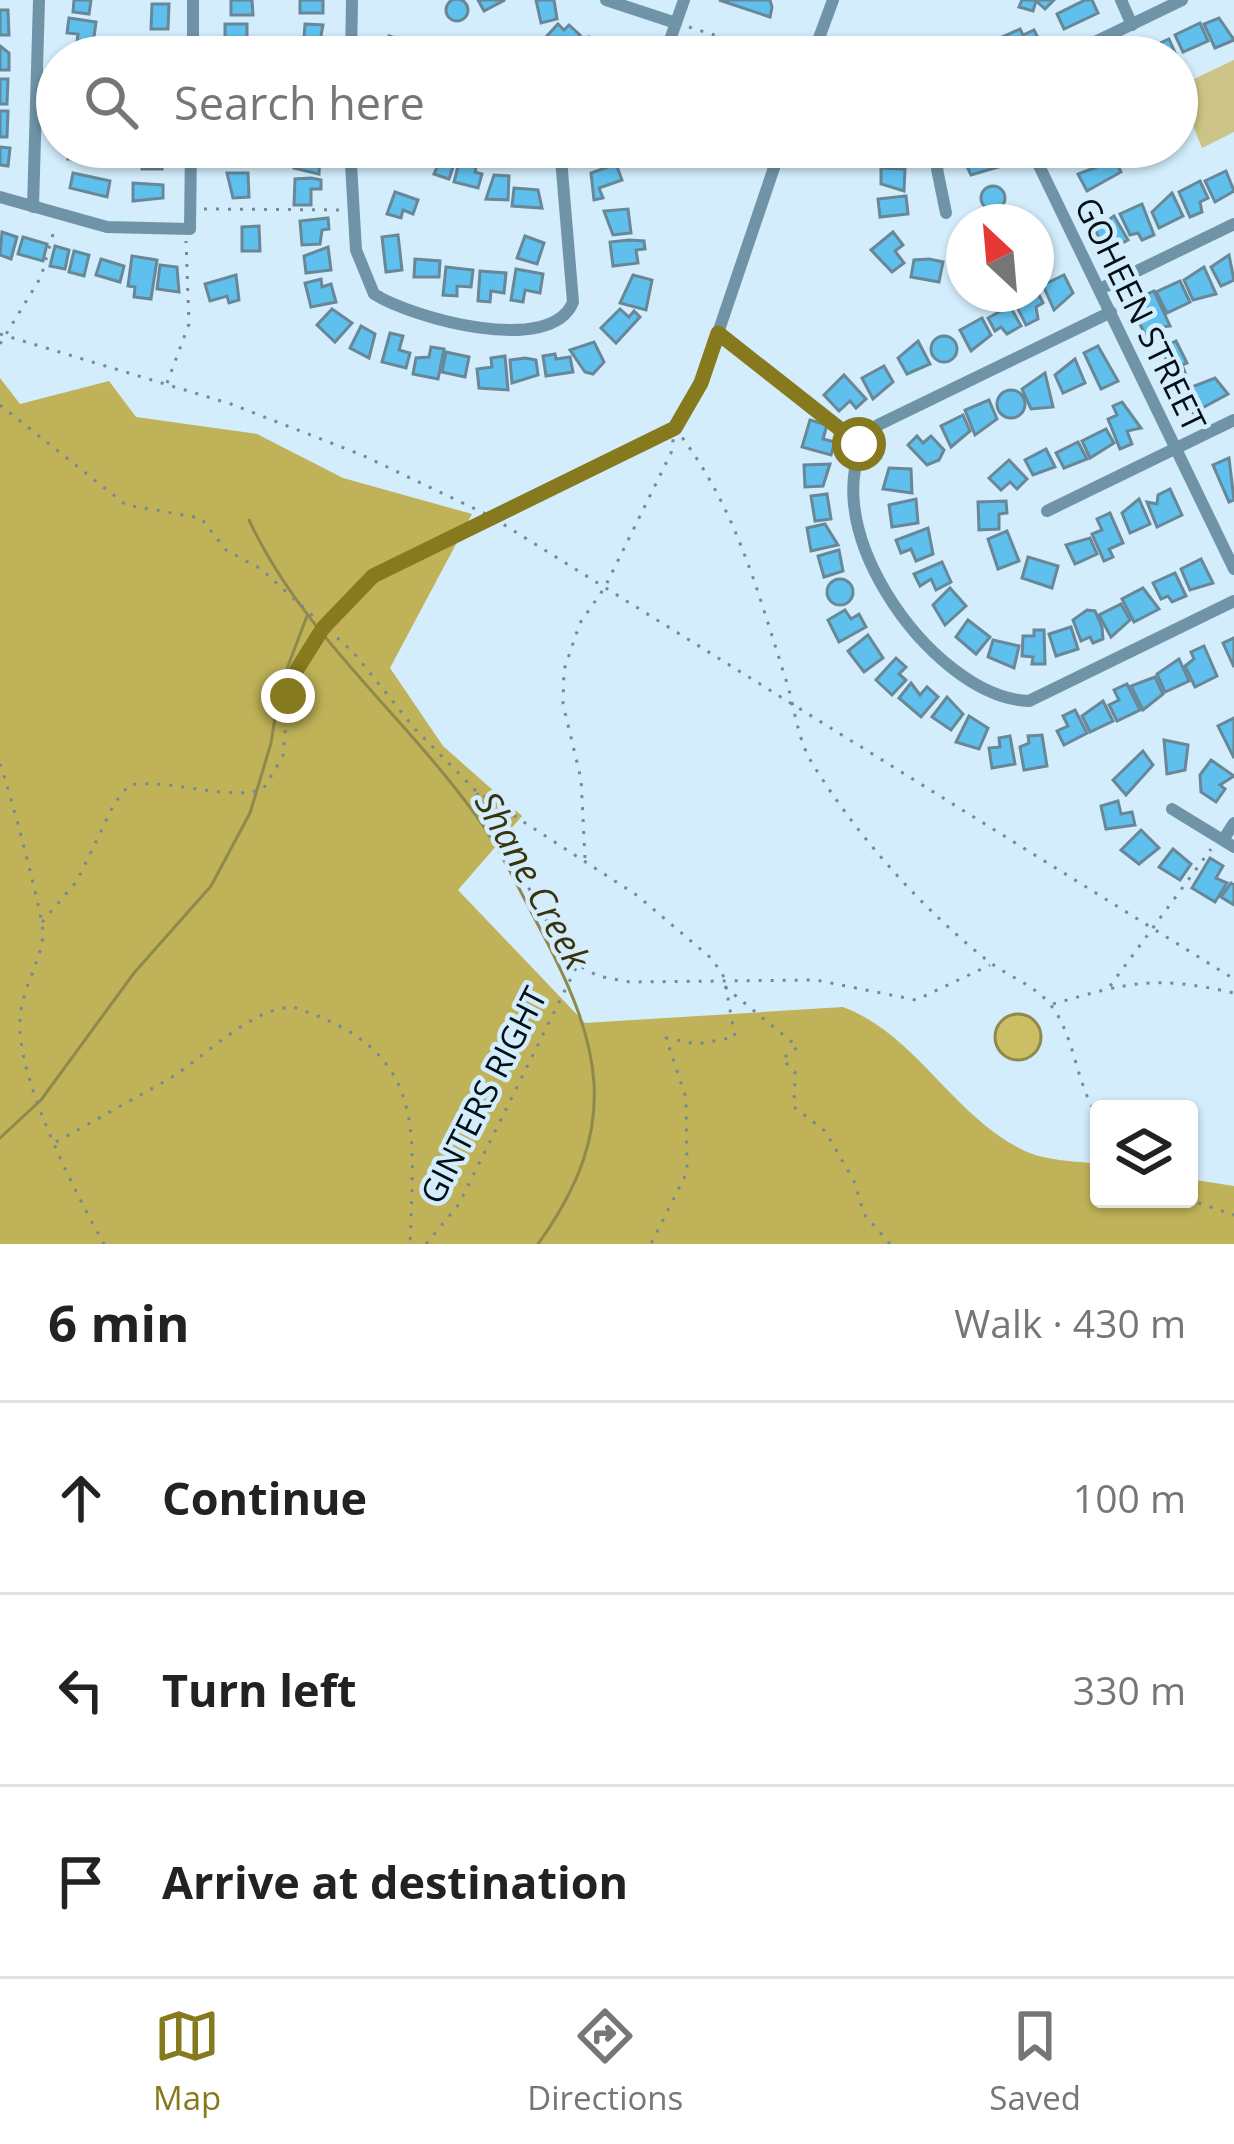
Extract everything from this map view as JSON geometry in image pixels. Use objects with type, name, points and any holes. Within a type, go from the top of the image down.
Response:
[{"type":"street","points":[[38,36],[39,0]]},
{"type":"street","points":[[193,36],[194,0]]},
{"type":"street","points":[[351,36],[352,0]]},
{"type":"street","points":[[606,0],[676,23]]},
{"type":"street","points":[[671,36],[684,0]]},
{"type":"street","points":[[820,36],[833,0]]},
{"type":"street","points":[[1121,0],[1132,25]]},
{"type":"street","points":[[1109,36],[1182,0]]},
{"type":"street","points":[[33,207],[36,104]]},
{"type":"street","points":[[0,197],[107,227],[190,230],[191,168]]},
{"type":"street","points":[[351,168],[352,210],[364,278],[386,302],[483,330],[556,323],[573,302],[562,168]]},
{"type":"street","points":[[701,383],[774,168]]},
{"type":"street","points":[[937,168],[946,213]]},
{"type":"street","name":"GOHEEN STREET","points":[[1040,168],[1234,569]]},
{"type":"street","points":[[1100,289],[1234,224]]},
{"type":"street","points":[[1111,312],[878,425],[859,444],[854,478],[860,530],[882,589],[911,633],[960,676],[1004,700],[1029,701],[1234,602]]},
{"type":"street","points":[[1047,511],[1234,420]]},
{"type":"street","points":[[1172,809],[1228,843],[1234,824]]},
{"type":"path","points":[[676,23],[717,36]]},
{"type":"path","points":[[190,209],[352,210]]},
{"type":"path","points":[[0,344],[41,278],[58,214]]},
{"type":"path","points":[[167,385],[189,324],[184,229]]},
{"type":"path","points":[[718,333],[859,444]]},
{"type":"path","points":[[0,334],[167,385],[362,455],[490,516],[1234,979]]},
{"type":"path","points":[[585,859],[580,778],[563,704],[564,670],[580,622],[605,587],[670,453],[675,428],[701,383]]},
{"type":"path","points":[[0,405],[126,505],[201,518],[226,550],[261,569],[325,626],[476,791],[556,938],[578,965],[598,976],[630,982],[724,977],[816,980],[916,1000],[992,965]]},
{"type":"path","points":[[42,922],[77,880],[114,804],[129,785],[194,784],[239,796],[263,788],[283,755],[296,671],[325,626],[373,576],[675,428]]},
{"type":"path","points":[[675,428],[713,477],[745,550],[794,704],[798,736],[846,812],[933,913],[992,965],[1051,1004],[1091,1100]]},
{"type":"path","points":[[0,764],[42,922],[43,937],[22,988],[20,1034],[35,1094],[80,1205],[104,1244]]},
{"type":"path","points":[[476,791],[638,896],[712,959],[724,977],[735,1037],[697,1044],[666,1038],[686,1098],[687,1172],[651,1244]]},
{"type":"path","points":[[1109,988],[1151,927],[1228,843]]},
{"type":"path","name":"GINTERS RIGHT","points":[[426,1244],[459,1204],[578,965]]},
{"type":"path","points":[[1051,1004],[1171,978],[1234,993]]},
{"type":"path","points":[[725,987],[798,1047],[782,1059],[795,1072],[794,1107],[825,1131],[854,1181],[864,1214],[890,1244]]},
{"type":"path","points":[[56,1142],[278,1007],[293,1007],[382,1053],[397,1079],[412,1119],[410,1244]]},
{"type":"path","points":[[1198,1203],[1234,1215]]},
{"type":"shaded area","points":[[1234,60],[1234,132],[1202,148],[1198,138],[1198,77]]},
{"type":"shaded area","points":[[0,378],[20,404],[109,381],[136,417],[257,434],[343,478],[472,514],[390,668],[443,746],[522,816],[458,890],[585,1023],[843,1007],[892,1036],[1000,1136],[1042,1157],[1090,1163],[1090,1208],[1198,1208],[1198,1180],[1234,1186],[1234,1244],[0,1244]]},
{"type":"shaded area","points":[[1018,1014],[1034,1021],[1041,1037],[1034,1053],[1018,1060],[1002,1053],[995,1037],[1002,1021]]},
{"type":"building","points":[[457,-1],[468,10],[457,21],[446,10]]},
{"type":"building","points":[[74,0],[91,0],[89,14],[73,12]]},
{"type":"building","points":[[231,0],[252,0],[253,15],[231,15]]},
{"type":"building","points":[[300,0],[323,0],[323,13],[300,13]]},
{"type":"building","points":[[478,0],[505,0],[484,11]]},
{"type":"building","points":[[536,0],[554,0],[557,19],[541,23]]},
{"type":"building","points":[[719,0],[770,0],[770,17]]},
{"type":"building","points":[[1022,0],[1054,0],[1045,9],[1036,1],[1033,11],[1019,7]]},
{"type":"building","points":[[1092,0],[1098,13],[1064,29],[1057,14]]},
{"type":"building","points":[[152,4],[169,4],[168,29],[151,29]]},
{"type":"building","points":[[0,10],[8,10],[9,35],[0,35]]},
{"type":"building","points":[[69,18],[96,22],[94,36],[67,33]]},
{"type":"building","points":[[1219,18],[1234,40],[1215,48],[1204,24]]},
{"type":"building","points":[[1200,23],[1208,41],[1198,45],[1198,36],[1175,35]]},
{"type":"building","points":[[225,24],[247,24],[247,36],[225,36]]},
{"type":"building","points":[[305,24],[323,25],[321,36],[304,36]]},
{"type":"building","points":[[558,24],[564,30],[569,25],[580,35],[579,36],[547,36]]},
{"type":"building","points":[[1020,29],[1023,35],[1034,30],[1037,36],[1004,36]]},
{"type":"building","points":[[0,46],[9,53],[9,70],[0,70]]},
{"type":"building","points":[[0,79],[8,79],[7,104],[0,104]]},
{"type":"building","points":[[0,111],[8,111],[7,137],[0,137]]},
{"type":"building","points":[[0,147],[10,148],[8,166],[0,165]]},
{"type":"building","points":[[437,168],[453,168],[449,179],[434,174]]},
{"type":"building","points":[[458,168],[476,168],[482,174],[478,188],[454,182]]},
{"type":"building","points":[[618,168],[622,180],[599,188],[603,198],[594,200],[591,173]]},
{"type":"building","points":[[881,168],[905,169],[904,191],[881,184]]},
{"type":"building","points":[[968,168],[995,168],[971,175]]},
{"type":"building","points":[[1094,168],[1119,168],[1121,172],[1087,191],[1078,174]]},
{"type":"building","points":[[1226,171],[1234,191],[1215,202],[1205,181]]},
{"type":"building","points":[[73,173],[110,181],[107,197],[70,188]]},
{"type":"building","points":[[227,173],[248,173],[249,197],[233,198]]},
{"type":"building","points":[[494,175],[509,176],[508,200],[486,199]]},
{"type":"building","points":[[295,179],[321,180],[321,189],[311,189],[311,205],[294,205]]},
{"type":"building","points":[[1200,181],[1208,198],[1200,202],[1202,212],[1190,217],[1179,192]]},
{"type":"building","points":[[133,183],[163,185],[163,198],[133,201]]},
{"type":"building","points":[[988,187],[1004,193],[1004,204],[982,203]]},
{"type":"building","points":[[514,188],[538,190],[542,208],[512,206]]},
{"type":"building","points":[[395,192],[418,200],[413,214],[403,210],[401,218],[387,214]]},
{"type":"building","points":[[1172,193],[1183,216],[1159,228],[1152,212]]},
{"type":"building","points":[[906,196],[908,214],[880,217],[878,199]]},
{"type":"building","points":[[1142,204],[1154,235],[1142,240],[1138,233],[1130,235],[1120,214]]},
{"type":"building","points":[[628,209],[631,233],[613,235],[604,211]]},
{"type":"building","points":[[1114,216],[1128,240],[1107,252],[1095,230]]},
{"type":"building","points":[[328,218],[329,229],[322,230],[320,244],[302,245],[300,221]]},
{"type":"building","points":[[259,226],[260,251],[242,251],[242,227]]},
{"type":"building","points":[[2,232],[17,237],[11,259],[0,255]]},
{"type":"building","points":[[893,232],[903,245],[895,251],[904,263],[892,272],[871,250]]},
{"type":"building","points":[[398,235],[402,270],[386,272],[382,237]]},
{"type":"building","points":[[525,236],[544,243],[537,264],[517,258]]},
{"type":"building","points":[[23,237],[47,244],[43,261],[18,254]]},
{"type":"building","points":[[644,241],[645,249],[636,250],[638,263],[613,266],[610,242]]},
{"type":"building","points":[[55,246],[69,250],[65,269],[50,266]]},
{"type":"building","points":[[328,247],[331,270],[306,273],[304,256]]},
{"type":"building","points":[[74,251],[89,255],[84,276],[69,272]]},
{"type":"building","points":[[1229,255],[1234,280],[1221,286],[1211,267]]},
{"type":"building","points":[[132,256],[157,260],[151,299],[134,297],[135,287],[128,286]]},
{"type":"building","points":[[101,259],[124,266],[120,282],[96,275]]},
{"type":"building","points":[[415,259],[440,261],[439,277],[414,277]]},
{"type":"building","points":[[914,260],[943,262],[939,282],[911,277]]},
{"type":"building","points":[[160,265],[177,267],[179,292],[157,289]]},
{"type":"building","points":[[446,267],[473,270],[471,287],[457,286],[457,296],[443,295]]},
{"type":"building","points":[[1204,267],[1216,294],[1193,300],[1184,280]]},
{"type":"building","points":[[516,269],[543,274],[540,293],[525,290],[523,302],[511,300]]},
{"type":"building","points":[[480,271],[506,273],[504,293],[491,291],[490,302],[478,301]]},
{"type":"building","points":[[236,275],[239,300],[229,303],[227,296],[210,301],[205,284]]},
{"type":"building","points":[[633,275],[652,280],[646,310],[620,303]]},
{"type":"building","points":[[1064,275],[1073,293],[1054,310],[1054,280]]},
{"type":"building","points":[[321,279],[322,287],[331,284],[336,302],[311,307],[305,283]]},
{"type":"building","points":[[1180,281],[1190,302],[1167,313],[1156,292]]},
{"type":"building","points":[[1154,291],[1170,326],[1152,328],[1154,334],[1146,337],[1133,309],[1139,302],[1146,305],[1143,296]]},
{"type":"building","points":[[332,309],[352,323],[335,342],[317,325]]},
{"type":"building","points":[[620,309],[629,317],[634,311],[640,317],[616,343],[601,328]]},
{"type":"building","points":[[1013,312],[1021,326],[1007,334],[1001,327],[995,331],[988,318]]},
{"type":"building","points":[[1020,312],[1037,312],[1038,319],[1026,325]]},
{"type":"building","points":[[982,318],[991,335],[971,351],[960,330]]},
{"type":"building","points":[[361,326],[375,334],[369,358],[350,348]]},
{"type":"building","points":[[390,333],[403,336],[399,350],[410,353],[406,368],[382,362]]},
{"type":"building","points":[[944,336],[957,349],[944,362],[931,349]]},
{"type":"building","points":[[918,341],[930,364],[907,374],[898,358]]},
{"type":"building","points":[[1176,341],[1187,363],[1182,365],[1186,375],[1174,381],[1162,348]]},
{"type":"building","points":[[594,342],[604,362],[593,374],[585,372],[570,350]]},
{"type":"building","points":[[1098,346],[1118,381],[1101,389],[1084,353]]},
{"type":"building","points":[[431,347],[444,349],[438,379],[413,374],[416,358],[429,357]]},
{"type":"building","points":[[446,352],[469,357],[465,377],[442,372]]},
{"type":"building","points":[[555,354],[556,359],[570,357],[573,372],[546,376],[543,356]]},
{"type":"building","points":[[505,356],[508,390],[479,388],[477,369],[492,367],[491,358]]},
{"type":"building","points":[[1075,359],[1085,383],[1063,393],[1055,375]]},
{"type":"building","points":[[510,360],[536,360],[538,375],[512,383]]},
{"type":"building","points":[[884,366],[893,382],[873,399],[862,378]]},
{"type":"building","points":[[1045,373],[1053,407],[1031,409],[1022,389]]},
{"type":"building","points":[[844,375],[866,399],[856,408],[850,401],[839,411],[824,395]]},
{"type":"building","points":[[1215,378],[1228,394],[1193,413],[1185,396],[1191,393],[1189,388]]},
{"type":"building","points":[[1011,390],[1021,394],[1025,404],[1021,414],[1011,418],[1001,414],[997,404],[1001,394]]},
{"type":"building","points":[[989,400],[997,419],[975,435],[965,410]]},
{"type":"building","points":[[1122,402],[1141,428],[1127,431],[1132,444],[1120,449],[1108,419],[1117,415],[1113,406]]},
{"type":"building","points":[[963,415],[970,431],[951,447],[941,426]]},
{"type":"building","points":[[810,420],[827,425],[823,439],[835,442],[831,455],[802,447]]},
{"type":"building","points":[[1106,429],[1114,443],[1090,458],[1082,441]]},
{"type":"building","points":[[917,436],[923,443],[931,436],[944,450],[939,460],[927,465],[908,445]]},
{"type":"building","points":[[1078,442],[1087,459],[1064,468],[1056,453]]},
{"type":"building","points":[[1046,449],[1055,467],[1033,475],[1025,460]]},
{"type":"building","points":[[1229,458],[1234,500],[1229,502],[1213,465]]},
{"type":"building","points":[[1009,460],[1027,479],[1017,489],[1010,482],[1001,490],[989,478]]},
{"type":"building","points":[[830,464],[823,486],[805,487],[804,465]]},
{"type":"building","points":[[889,468],[911,469],[912,493],[883,489]]},
{"type":"building","points":[[1170,489],[1182,515],[1157,527],[1147,502],[1157,504],[1158,495]]},
{"type":"building","points":[[827,494],[831,519],[815,521],[811,496]]},
{"type":"building","points":[[916,499],[918,523],[892,527],[889,505]]},
{"type":"building","points":[[1139,499],[1150,524],[1130,533],[1122,513]]},
{"type":"building","points":[[1006,501],[1007,513],[999,514],[999,529],[979,530],[978,502]]},
{"type":"building","points":[[1110,513],[1123,543],[1109,549],[1113,557],[1104,561],[1092,534],[1102,530],[1097,519]]},
{"type":"building","points":[[825,524],[838,545],[811,551],[807,528]]},
{"type":"building","points":[[928,528],[933,554],[916,561],[911,549],[901,553],[896,540]]},
{"type":"building","points":[[1007,531],[1019,561],[998,569],[988,539]]},
{"type":"building","points":[[1090,538],[1097,554],[1075,564],[1066,545]]},
{"type":"building","points":[[839,550],[843,571],[824,577],[818,556]]},
{"type":"building","points":[[1028,557],[1058,566],[1052,588],[1022,578]]},
{"type":"building","points":[[1201,559],[1213,583],[1190,590],[1181,569]]},
{"type":"building","points":[[942,562],[951,582],[936,590],[931,579],[920,586],[914,574]]},
{"type":"building","points":[[1175,573],[1186,596],[1172,602],[1168,596],[1161,599],[1153,583]]},
{"type":"building","points":[[840,579],[853,592],[840,605],[827,592]]},
{"type":"building","points":[[950,588],[966,606],[945,625],[933,605]]},
{"type":"building","points":[[1143,588],[1159,609],[1134,622],[1122,599]]},
{"type":"building","points":[[1121,604],[1130,620],[1111,637],[1099,615]]},
{"type":"building","points":[[845,610],[851,619],[859,614],[866,627],[839,642],[828,620]]},
{"type":"building","points":[[1087,610],[1095,611],[1102,627],[1103,639],[1093,643],[1090,637],[1081,641],[1073,620]]},
{"type":"building","points":[[968,620],[990,637],[976,654],[956,637]]},
{"type":"building","points":[[1071,627],[1078,649],[1056,656],[1049,634]]},
{"type":"building","points":[[1034,630],[1044,630],[1045,664],[1032,664],[1033,657],[1022,656],[1023,636],[1034,636]]},
{"type":"building","points":[[868,635],[883,658],[864,672],[848,651]]},
{"type":"building","points":[[1234,638],[1234,667],[1223,643]]},
{"type":"building","points":[[993,640],[1019,646],[1014,668],[988,657]]},
{"type":"building","points":[[1204,646],[1217,676],[1195,687],[1185,666],[1194,659],[1191,652]]},
{"type":"building","points":[[896,658],[906,667],[899,674],[906,680],[892,695],[876,680]]},
{"type":"building","points":[[1179,659],[1189,681],[1165,692],[1157,674]]},
{"type":"building","points":[[1155,677],[1163,694],[1143,710],[1131,686]]},
{"type":"building","points":[[911,683],[920,695],[927,687],[938,697],[921,717],[899,698]]},
{"type":"building","points":[[1127,684],[1140,710],[1117,721],[1109,705],[1119,700],[1114,690]]},
{"type":"building","points":[[947,697],[963,714],[951,730],[932,717]]},
{"type":"building","points":[[1103,701],[1113,721],[1090,732],[1082,716]]},
{"type":"building","points":[[1075,710],[1087,733],[1064,745],[1057,731],[1068,726],[1063,716]]},
{"type":"building","points":[[969,716],[988,728],[979,749],[956,742]]},
{"type":"building","points":[[1234,718],[1234,758],[1218,726]]},
{"type":"building","points":[[1042,735],[1047,766],[1024,770],[1020,747],[1029,743],[1028,736]]},
{"type":"building","points":[[1010,736],[1015,764],[992,768],[989,748],[1000,747],[999,738]]},
{"type":"building","points":[[1164,740],[1188,745],[1185,770],[1167,774]]},
{"type":"building","points":[[1143,751],[1153,765],[1126,795],[1113,780]]},
{"type":"building","points":[[1211,760],[1234,776],[1220,785],[1225,789],[1216,802],[1201,792],[1200,775]]},
{"type":"building","points":[[1118,801],[1121,814],[1132,812],[1135,825],[1106,829],[1101,806]]},
{"type":"building","points":[[1141,830],[1159,848],[1139,864],[1121,850]]},
{"type":"building","points":[[1173,849],[1191,864],[1180,880],[1159,867]]},
{"type":"building","points":[[1210,858],[1223,866],[1216,878],[1227,883],[1215,902],[1192,888]]},
{"type":"building","points":[[1234,885],[1234,905],[1221,897]]},
{"type":"waterway","name":"Shane Creek","points":[[249,520],[271,561],[325,637],[449,780],[485,829],[559,965],[576,1006],[594,1084],[593,1121],[565,1201],[538,1244]]},
{"type":"waterway","points":[[0,1138],[41,1100],[134,973],[211,886],[250,813],[271,743],[280,687],[307,616]]},
{"type":"route","points":[[288,696],[296,671],[323,628],[373,576],[675,428],[701,383],[718,333],[859,444]]}]
